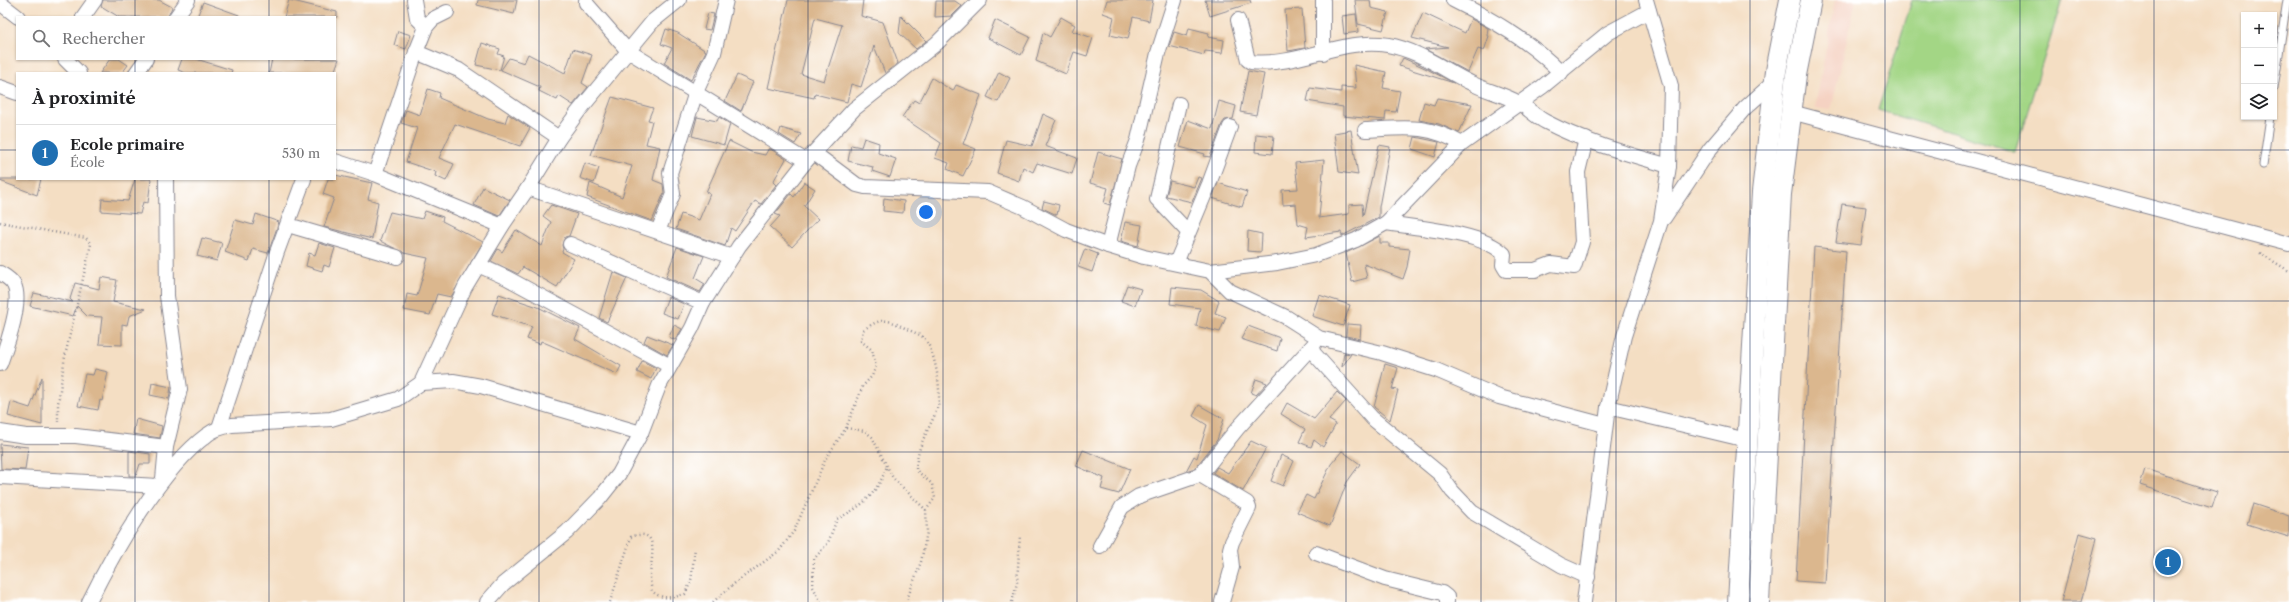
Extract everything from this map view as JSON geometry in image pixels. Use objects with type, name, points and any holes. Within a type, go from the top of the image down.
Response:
[{"type":"street","points":[[84,16],[95,0]]},
{"type":"street","points":[[177,16],[188,0]]},
{"type":"street","points":[[414,0],[417,18],[426,27]]},
{"type":"street","points":[[89,602],[100,579],[160,483],[207,434],[219,428],[331,419],[398,399],[421,383],[465,287],[502,226],[559,138],[653,21],[679,0]]},
{"type":"street","points":[[658,231],[673,194],[670,173],[696,92],[714,53],[726,0]]},
{"type":"street","points":[[487,602],[503,584],[551,548],[584,515],[619,474],[642,433],[656,393],[692,328],[703,303],[732,257],[810,157],[854,109],[937,43],[980,0]]},
{"type":"street","points":[[1108,246],[1128,166],[1138,140],[1158,53],[1175,0]]},
{"type":"street","points":[[1322,53],[1323,0]]},
{"type":"street","points":[[1453,0],[1514,33],[1545,57],[1561,73]]},
{"type":"street","points":[[1738,602],[1762,192],[1774,82],[1790,0]]},
{"type":"street","points":[[1762,601],[1780,194],[1796,75],[1811,0]]},
{"type":"street","points":[[585,1],[628,51],[857,185],[865,187],[988,192],[1023,207],[1066,230],[1108,246],[1144,257],[1210,271],[1277,263],[1316,254],[1356,240],[1386,223],[1462,144],[1561,73],[1608,33],[1648,6],[1671,86],[1669,166],[1661,221],[1624,336],[1608,407],[1584,602]]},
{"type":"street","points":[[3,3],[17,16]]},
{"type":"street","points":[[374,174],[426,27],[433,19],[447,12]]},
{"type":"street","points":[[1238,20],[1248,60],[1251,62],[1283,62],[1366,42],[1390,45],[1430,61],[1472,84],[1519,103],[1545,121],[1586,139],[1669,166]]},
{"type":"street","points":[[416,52],[460,70],[559,138]]},
{"type":"street","points":[[66,60],[78,72]]},
{"type":"street","points":[[137,72],[145,60]]},
{"type":"street","points":[[1661,221],[1710,149],[1745,108],[1774,82]]},
{"type":"street","points":[[0,87],[16,93]]},
{"type":"street","points":[[1178,104],[1157,199],[1188,232]]},
{"type":"street","points":[[1791,112],[2289,244]]},
{"type":"street","points":[[1176,263],[1209,184],[1230,127]]},
{"type":"street","points":[[1365,130],[1419,127],[1450,137],[1462,144]]},
{"type":"street","points":[[1386,223],[1470,236],[1499,248],[1504,254],[1503,265],[1506,270],[1535,270],[1552,264],[1574,267],[1582,242],[1578,172],[1586,139]]},
{"type":"street","points":[[336,161],[374,174],[502,226]]},
{"type":"street","points":[[160,483],[166,447],[180,389],[168,296],[166,180]]},
{"type":"street","points":[[219,428],[277,252],[304,180]]},
{"type":"street","points":[[528,188],[732,257]]},
{"type":"street","points":[[288,225],[397,257]]},
{"type":"street","points":[[570,244],[703,303]]},
{"type":"street","points":[[478,265],[507,278],[670,366]]},
{"type":"street","points":[[1210,271],[1230,291],[1286,317],[1319,338],[1382,353],[1436,370],[1499,396],[1552,412],[1605,425]]},
{"type":"street","points":[[0,273],[9,279],[14,286],[16,296],[8,339],[0,364]]},
{"type":"street","points":[[1753,335],[1773,334]]},
{"type":"street","points":[[1100,546],[1122,507],[1139,496],[1200,475],[1237,429],[1319,338]]},
{"type":"street","points":[[1310,349],[1372,418],[1440,474],[1452,492],[1472,512],[1561,565],[1588,577]]},
{"type":"street","points":[[421,383],[453,382],[481,386],[642,433]]},
{"type":"street","points":[[1608,407],[1747,440]]},
{"type":"street","points":[[0,432],[26,436],[58,435],[166,447]]},
{"type":"street","points":[[1200,475],[1247,503],[1249,508],[1232,542],[1230,549],[1232,567],[1222,602]]},
{"type":"street","points":[[0,477],[160,483]]},
{"type":"street","points":[[1316,553],[1385,579],[1442,593],[1447,597],[1447,602]]},
{"type":"lane","points":[[2275,84],[2287,0]]},
{"type":"lane","points":[[2263,165],[2270,120]]},
{"type":"path","points":[[0,222],[86,238],[91,244],[65,356],[58,404],[58,435]]},
{"type":"path","points":[[713,602],[735,583],[780,551],[794,531],[826,458],[846,428],[863,386],[872,376],[876,366],[872,350],[861,341],[863,330],[877,321],[890,321],[924,338],[931,352],[939,383],[938,405],[917,453],[916,470],[932,484],[935,498],[926,510],[927,532],[921,562],[906,602]]},
{"type":"path","points":[[846,428],[865,431],[872,437],[893,478],[926,510]]},
{"type":"path","points":[[821,602],[812,587],[814,559],[828,543],[837,519],[858,509],[866,501],[881,483],[887,466]]},
{"type":"path","points":[[610,602],[631,537],[639,534],[646,536],[652,541],[653,552],[650,577],[652,591],[665,598],[674,598],[685,594],[691,581],[695,548]]},
{"type":"path","points":[[1012,602],[1017,583],[1020,535]]},
{"type":"shaded area","points":[[1835,0],[1856,0],[1831,110],[1815,108]]},
{"type":"green space","points":[[1912,0],[2062,0],[2015,152],[1878,110]]},
{"type":"building","points":[[103,0],[159,0],[172,7],[168,16],[117,16],[101,6]]},
{"type":"building","points":[[289,0],[337,12],[337,17],[284,16]]},
{"type":"building","points":[[478,0],[517,0],[514,14],[477,5]]},
{"type":"building","points":[[788,0],[863,0],[861,16],[883,22],[898,63],[885,73],[874,46],[861,87],[851,84],[847,102],[815,94],[814,98],[768,88]],"holes":[[[815,18],[842,25],[824,81],[801,74]]]},
{"type":"building","points":[[1107,0],[1153,0],[1149,21],[1133,17],[1128,39],[1110,35],[1114,17],[1103,13]]},
{"type":"building","points":[[1205,0],[1250,0],[1251,3],[1210,16]]},
{"type":"building","points":[[1355,0],[1370,0],[1371,8],[1388,12],[1383,30],[1358,24]]},
{"type":"building","points":[[936,1],[955,1],[962,6],[952,16],[935,17]]},
{"type":"building","points":[[203,2],[239,15],[239,16],[197,16]]},
{"type":"building","points":[[1302,9],[1305,48],[1288,51],[1285,10]]},
{"type":"building","points":[[708,13],[714,14],[710,30],[704,29]]},
{"type":"building","points":[[1423,13],[1465,33],[1471,19],[1488,28],[1487,36],[1489,36],[1484,51],[1478,49],[1468,72],[1425,49],[1448,47],[1412,38]]},
{"type":"building","points":[[1356,14],[1358,32],[1344,34],[1342,16]]},
{"type":"building","points":[[901,16],[926,41],[916,49],[899,33]]},
{"type":"building","points":[[1061,17],[1075,25],[1072,31],[1093,38],[1087,56],[1074,52],[1066,74],[1036,61],[1043,33],[1050,37]]},
{"type":"building","points":[[995,20],[1030,37],[1021,55],[988,38]]},
{"type":"building","points":[[1189,28],[1209,33],[1208,37],[1224,40],[1222,53],[1205,51],[1204,55],[1169,46],[1174,32],[1187,36]]},
{"type":"building","points":[[666,29],[678,33],[706,51],[691,80],[664,63],[672,48],[661,44]]},
{"type":"building","points":[[398,31],[411,35],[406,49],[394,45]]},
{"type":"building","points":[[482,43],[500,49],[498,54],[504,56],[500,70],[476,65]]},
{"type":"building","points":[[573,49],[592,55],[582,83],[588,87],[573,105],[559,96],[557,100],[539,91],[540,87],[501,70],[509,58],[524,63],[528,54],[565,73]]},
{"type":"building","points":[[1403,58],[1427,69],[1454,83],[1399,66]]},
{"type":"building","points":[[339,59],[334,72],[269,72],[272,60]]},
{"type":"building","points":[[109,60],[120,60],[128,65],[123,72],[101,72]]},
{"type":"building","points":[[182,60],[199,60],[232,70],[231,72],[183,72],[178,70]]},
{"type":"building","points":[[1354,65],[1386,72],[1383,88],[1400,91],[1396,112],[1386,111],[1385,120],[1343,116],[1343,107],[1307,101],[1310,88],[1341,92],[1341,87],[1356,88]]},
{"type":"building","points":[[1248,71],[1264,74],[1256,115],[1240,112]]},
{"type":"building","points":[[999,72],[1010,78],[998,102],[987,97]]},
{"type":"building","points":[[737,75],[753,82],[741,111],[725,101]]},
{"type":"building","points":[[932,78],[953,91],[956,85],[981,95],[963,144],[976,149],[963,176],[947,169],[949,163],[935,158],[941,143],[902,117],[914,100],[919,103]]},
{"type":"building","points":[[428,89],[440,93],[439,98],[488,119],[505,123],[508,114],[530,128],[520,146],[455,124],[439,158],[454,164],[446,181],[435,176],[436,172],[406,162],[417,128],[401,123],[406,110],[420,115]]},
{"type":"building","points":[[612,97],[653,108],[648,120],[652,121],[646,144],[660,147],[653,180],[663,184],[664,193],[652,221],[587,197],[590,183],[622,197],[632,166],[591,155]]},
{"type":"building","points":[[1437,98],[1472,104],[1459,133],[1439,124],[1419,120],[1424,102],[1434,105]]},
{"type":"building","points":[[1219,101],[1236,106],[1233,119],[1225,120],[1222,124],[1210,157],[1204,156],[1205,154],[1180,147],[1188,120],[1212,129]]},
{"type":"building","points":[[1043,114],[1056,120],[1045,146],[1077,158],[1072,174],[1037,163],[1033,172],[1023,167],[1019,181],[997,173],[1006,140],[1032,146]]},
{"type":"building","points":[[697,117],[717,121],[719,117],[730,124],[724,145],[692,136]]},
{"type":"building","points":[[781,128],[801,134],[795,144],[779,134]]},
{"type":"building","points":[[1351,130],[1358,175],[1339,172],[1334,133]]},
{"type":"building","points":[[1256,134],[1274,136],[1272,154],[1255,152]]},
{"type":"building","points":[[1415,137],[1439,142],[1435,157],[1412,149]]},
{"type":"building","points":[[864,138],[879,143],[878,153],[896,159],[890,177],[872,171],[873,167],[848,161],[851,145],[861,147]]},
{"type":"building","points":[[729,141],[751,152],[765,155],[769,148],[786,159],[773,182],[776,185],[761,204],[755,201],[735,231],[731,228],[725,246],[676,229],[681,214],[699,220],[710,194],[706,192]]},
{"type":"building","points":[[1379,145],[1390,147],[1379,207],[1379,217],[1342,236],[1341,232],[1306,237],[1308,227],[1298,224],[1296,204],[1283,205],[1282,190],[1298,189],[1295,163],[1324,160],[1319,218],[1349,214],[1349,205],[1362,204],[1363,216]]},
{"type":"building","points":[[1098,152],[1122,159],[1110,205],[1104,203],[1108,188],[1090,183]]},
{"type":"building","points":[[585,163],[599,168],[594,183],[580,178]]},
{"type":"building","points":[[336,175],[372,183],[368,199],[378,202],[372,239],[324,227],[334,198],[323,194],[328,180],[336,180]]},
{"type":"building","points":[[1198,177],[1202,178],[1192,202],[1166,196],[1170,181],[1194,187]]},
{"type":"building","points":[[0,179],[41,180],[37,195],[0,181]]},
{"type":"building","points":[[135,180],[151,180],[148,203],[143,202],[140,214],[101,211],[102,199],[128,201]]},
{"type":"building","points":[[804,182],[815,189],[804,206],[818,219],[792,247],[770,227],[780,216],[775,214],[791,194],[794,197]]},
{"type":"building","points":[[1218,183],[1247,192],[1242,207],[1212,198]]},
{"type":"building","points":[[483,187],[510,200],[499,216],[474,205]]},
{"type":"building","points":[[884,198],[904,201],[903,213],[883,211]]},
{"type":"building","points":[[1044,201],[1059,205],[1057,215],[1042,208]]},
{"type":"building","points":[[1842,204],[1866,207],[1861,245],[1836,242]]},
{"type":"building","points":[[551,205],[577,214],[569,236],[565,237],[562,245],[562,252],[574,259],[557,287],[523,267],[518,274],[491,261],[498,249],[502,252],[516,230],[542,246],[551,222],[543,216]]},
{"type":"building","points":[[425,211],[443,217],[442,221],[483,242],[451,297],[437,294],[430,315],[404,310],[407,294],[417,296],[428,258],[404,253],[380,241],[390,212],[422,219]]},
{"type":"building","points":[[256,214],[279,222],[268,253],[253,249],[249,261],[225,252],[235,220],[253,225]]},
{"type":"building","points":[[1125,222],[1142,225],[1138,246],[1121,241]]},
{"type":"building","points":[[1248,231],[1262,234],[1261,252],[1247,251]]},
{"type":"building","points":[[1380,236],[1380,243],[1389,243],[1389,247],[1410,249],[1403,279],[1364,264],[1367,278],[1352,282],[1346,253]]},
{"type":"building","points":[[202,238],[222,243],[217,261],[197,256]]},
{"type":"building","points":[[319,243],[335,248],[329,267],[324,265],[322,271],[306,266],[309,253],[315,255]]},
{"type":"building","points":[[677,247],[704,256],[695,278],[705,284],[700,292],[666,277]]},
{"type":"building","points":[[1814,247],[1846,251],[1825,583],[1796,581]]},
{"type":"building","points":[[1085,249],[1098,254],[1092,272],[1078,267]]},
{"type":"building","points":[[613,272],[627,278],[607,322],[599,318]]},
{"type":"building","points":[[101,277],[117,280],[113,302],[146,309],[129,316],[127,325],[122,324],[122,345],[99,344],[102,317],[87,316],[77,306],[73,316],[30,306],[34,293],[73,302],[70,299],[75,283],[99,289]]},
{"type":"building","points":[[1127,285],[1141,289],[1135,306],[1121,301]]},
{"type":"building","points":[[1172,287],[1201,290],[1219,301],[1215,313],[1226,317],[1220,332],[1196,326],[1200,308],[1170,304]]},
{"type":"building","points":[[499,294],[538,307],[580,328],[575,339],[621,366],[617,374],[541,341],[540,344],[527,339],[532,327],[492,314]]},
{"type":"building","points":[[1319,295],[1350,305],[1343,326],[1312,316]]},
{"type":"building","points":[[668,297],[684,304],[678,319],[662,313]]},
{"type":"building","points":[[1347,324],[1361,325],[1360,339],[1346,336]]},
{"type":"building","points":[[674,325],[682,329],[675,340],[669,337]]},
{"type":"building","points":[[1248,326],[1280,338],[1277,351],[1241,339]]},
{"type":"building","points":[[647,335],[673,345],[667,355],[644,342]]},
{"type":"building","points":[[1344,353],[1351,354],[1342,367]]},
{"type":"building","points":[[642,361],[656,368],[651,379],[637,372]]},
{"type":"building","points":[[1385,364],[1398,368],[1392,389],[1398,390],[1390,420],[1374,407]]},
{"type":"building","points":[[95,369],[108,372],[102,401],[100,400],[98,410],[78,406],[85,374],[93,375]]},
{"type":"building","points":[[42,377],[42,425],[8,416],[11,402],[30,408]]},
{"type":"building","points":[[1256,379],[1267,383],[1256,395],[1251,393]]},
{"type":"building","points":[[152,383],[171,387],[169,399],[150,395]]},
{"type":"building","points":[[1337,392],[1346,401],[1329,420],[1336,424],[1323,447],[1314,440],[1311,447],[1299,442],[1305,429],[1281,414],[1287,403],[1314,419]]},
{"type":"building","points":[[1199,405],[1224,419],[1217,440],[1195,468],[1186,471],[1194,456],[1197,458],[1207,425],[1193,416]]},
{"type":"building","points":[[136,419],[162,426],[160,438],[133,434]]},
{"type":"building","points":[[1251,441],[1266,448],[1243,491],[1213,473],[1217,467],[1228,473]]},
{"type":"building","points":[[0,444],[28,447],[25,470],[1,469]]},
{"type":"building","points":[[1083,450],[1130,469],[1119,494],[1101,489],[1104,478],[1076,466]]},
{"type":"building","points":[[129,451],[150,454],[150,464],[140,464],[136,476],[129,476]]},
{"type":"building","points":[[1342,451],[1360,464],[1347,482],[1330,526],[1297,512],[1306,495],[1314,499],[1331,464]]},
{"type":"building","points":[[1281,455],[1294,461],[1283,486],[1271,481]]},
{"type":"building","points":[[2145,469],[2217,492],[2212,508],[2140,485]]},
{"type":"building","points":[[2253,504],[2289,516],[2289,537],[2247,524]]},
{"type":"building","points":[[2079,533],[2097,538],[2081,602],[2061,602]]},
{"type":"place","name":"Ecole primaire","points":[[2168,562]]}]
